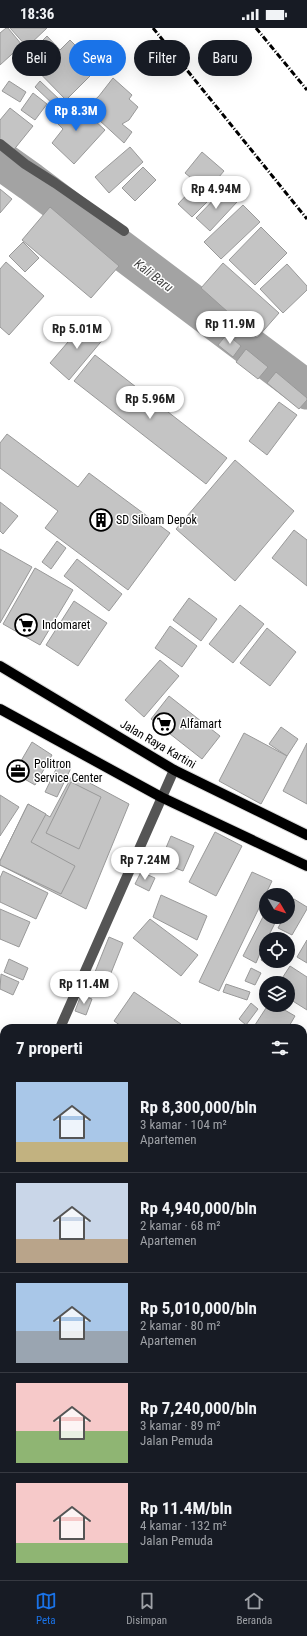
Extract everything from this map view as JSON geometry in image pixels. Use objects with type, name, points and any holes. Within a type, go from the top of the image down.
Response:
[{"type":"main road","name":"Jalan Raya Kartini","points":[[0,666],[174,770],[307,835]]},
{"type":"main road","points":[[0,709],[161,797],[307,866]]},
{"type":"street","points":[[0,144],[25,164],[124,231]]},
{"type":"street","points":[[62,1024],[174,770]]},
{"type":"building","points":[[8,28],[18,40],[12,40],[12,54],[0,65],[0,33]]},
{"type":"building","points":[[10,28],[47,28],[34,40],[21,40]]},
{"type":"building","points":[[47,36],[51,40],[43,40]]},
{"type":"building","points":[[69,41],[69,76],[90,76],[66,100],[43,76],[61,76],[61,49]]},
{"type":"building","points":[[113,78],[132,95],[129,99],[138,107],[129,120],[122,124],[132,132],[124,143],[86,108],[99,96]]},
{"type":"building","points":[[9,81],[26,92],[20,102],[2,91]]},
{"type":"building","points":[[40,81],[62,102],[57,108],[35,87]]},
{"type":"building","points":[[33,93],[47,104],[35,120],[21,110]]},
{"type":"building","points":[[72,100],[105,130],[74,164],[52,143],[63,129],[54,120]]},
{"type":"building","points":[[10,108],[33,126],[12,152],[0,143],[0,120]]},
{"type":"building","points":[[130,147],[143,162],[109,193],[95,177]]},
{"type":"building","points":[[202,152],[224,171],[207,191],[185,173]]},
{"type":"building","points":[[143,167],[156,180],[135,201],[122,188]]},
{"type":"building","points":[[194,187],[208,201],[192,217],[178,204]]},
{"type":"building","points":[[0,189],[12,199],[0,213]]},
{"type":"building","points":[[223,190],[237,202],[210,231],[196,218]]},
{"type":"building","points":[[243,205],[260,222],[221,259],[204,242]]},
{"type":"building","points":[[50,207],[119,266],[91,298],[22,240]]},
{"type":"building","points":[[261,227],[287,253],[255,285],[229,260]]},
{"type":"building","points":[[23,242],[39,258],[25,272],[9,256]]},
{"type":"building","points":[[6,262],[44,296],[9,335],[0,327],[0,269]]},
{"type":"building","points":[[223,263],[279,313],[257,338],[201,288]]},
{"type":"building","points":[[287,264],[307,286],[307,290],[283,313],[260,289]]},
{"type":"building","points":[[86,321],[105,337],[69,380],[50,363]]},
{"type":"building","points":[[227,334],[241,346],[233,357],[218,345]]},
{"type":"building","points":[[246,349],[268,367],[258,379],[236,362]]},
{"type":"building","points":[[95,355],[227,458],[206,484],[74,381]]},
{"type":"building","points":[[276,372],[307,398],[299,409],[267,383]]},
{"type":"building","points":[[279,402],[297,415],[267,455],[249,441]]},
{"type":"building","name":"SD Siloam Depok","points":[[7,434],[78,487],[89,473],[170,533],[128,590],[45,528],[58,511],[0,468],[0,443]]},
{"type":"building","points":[[235,460],[294,511],[235,581],[176,529]]},
{"type":"building","points":[[0,502],[18,516],[3,534],[0,531]]},
{"type":"building","points":[[294,530],[307,540],[307,586],[272,558]]},
{"type":"building","points":[[57,541],[66,548],[51,569],[42,562]]},
{"type":"building","points":[[0,549],[32,567],[0,623]]},
{"type":"building","points":[[77,559],[122,594],[109,611],[64,576]]},
{"type":"building","points":[[35,568],[73,590],[40,645],[3,624]]},
{"type":"building","points":[[189,598],[217,619],[201,641],[173,620]]},
{"type":"building","points":[[74,601],[107,623],[78,666],[46,645]]},
{"type":"building","points":[[240,605],[264,624],[233,663],[209,644]]},
{"type":"building","points":[[170,626],[197,646],[182,667],[155,648]]},
{"type":"building","points":[[267,628],[296,652],[270,686],[240,663]]},
{"type":"building","points":[[160,660],[179,676],[144,717],[125,700]]},
{"type":"building","points":[[169,696],[220,736],[202,759],[151,719]]},
{"type":"building","points":[[281,727],[298,739],[287,756],[269,744]]},
{"type":"building","points":[[244,733],[287,756],[261,804],[219,781]]},
{"type":"building","points":[[32,742],[52,755],[35,785],[14,773]]},
{"type":"building","points":[[307,743],[307,804],[283,791]]},
{"type":"building","points":[[59,763],[71,768],[57,797],[45,792]]},
{"type":"building","points":[[73,774],[129,804],[86,909],[0,865],[0,861],[28,804],[50,817]]},
{"type":"building","points":[[71,782],[101,797],[79,849],[46,833]]},
{"type":"building","points":[[0,795],[19,807],[0,836]]},
{"type":"building","points":[[28,804],[46,814],[31,842],[75,866],[61,894],[0,865],[0,861]]},
{"type":"building","points":[[215,832],[242,846],[216,896],[189,882]]},
{"type":"building","points":[[171,836],[194,846],[183,871],[160,862]]},
{"type":"building","points":[[3,871],[48,893],[36,919],[0,902],[0,878]]},
{"type":"building","points":[[141,872],[155,878],[149,891],[135,884]]},
{"type":"building","points":[[252,872],[272,881],[269,888],[259,888],[259,908],[219,991],[199,982]]},
{"type":"building","points":[[161,895],[207,916],[197,940],[153,917]]},
{"type":"building","points":[[295,900],[307,907],[294,932],[286,932],[278,928],[280,924],[295,924]]},
{"type":"building","points":[[0,909],[30,922],[19,947],[0,939]]},
{"type":"building","points":[[150,919],[198,955],[181,976],[133,938]]},
{"type":"building","points":[[259,924],[274,924],[270,932],[259,932],[259,956],[256,963],[243,956]]},
{"type":"building","points":[[109,937],[123,943],[107,983],[93,977]]},
{"type":"building","points":[[307,940],[307,963],[297,957]]},
{"type":"building","points":[[9,959],[28,968],[23,980],[4,972]]},
{"type":"building","points":[[251,968],[261,973],[255,985],[245,981]]},
{"type":"building","points":[[289,968],[293,968],[307,977],[307,1010],[295,1002],[295,976],[284,976]]},
{"type":"building","points":[[1,974],[19,982],[13,995],[0,989]]},
{"type":"building","points":[[226,984],[250,992],[247,1000],[223,992]]},
{"type":"building","points":[[134,992],[181,1024],[118,1024],[114,1021]]},
{"type":"building","points":[[81,995],[92,999],[86,1015],[75,1011]]},
{"type":"building","points":[[251,1003],[258,1009],[247,1024],[239,1019]]},
{"type":"building","points":[[263,1012],[288,1012],[295,1016],[290,1024],[256,1024]]},
{"type":"waterway","name":"Kali Baru","points":[[0,160],[307,390]]},
{"type":"railway","points":[[153,28],[307,219]]},
{"type":"railway","points":[[256,28],[307,90]]},
{"type":"place","name":"SD Siloam Depok","points":[[101,520]]},
{"type":"place","name":"Indomaret","points":[[26,625]]},
{"type":"place","name":"Alfamart","points":[[164,724]]},
{"type":"place","name":"Politron Service Center","points":[[18,771]]}]
